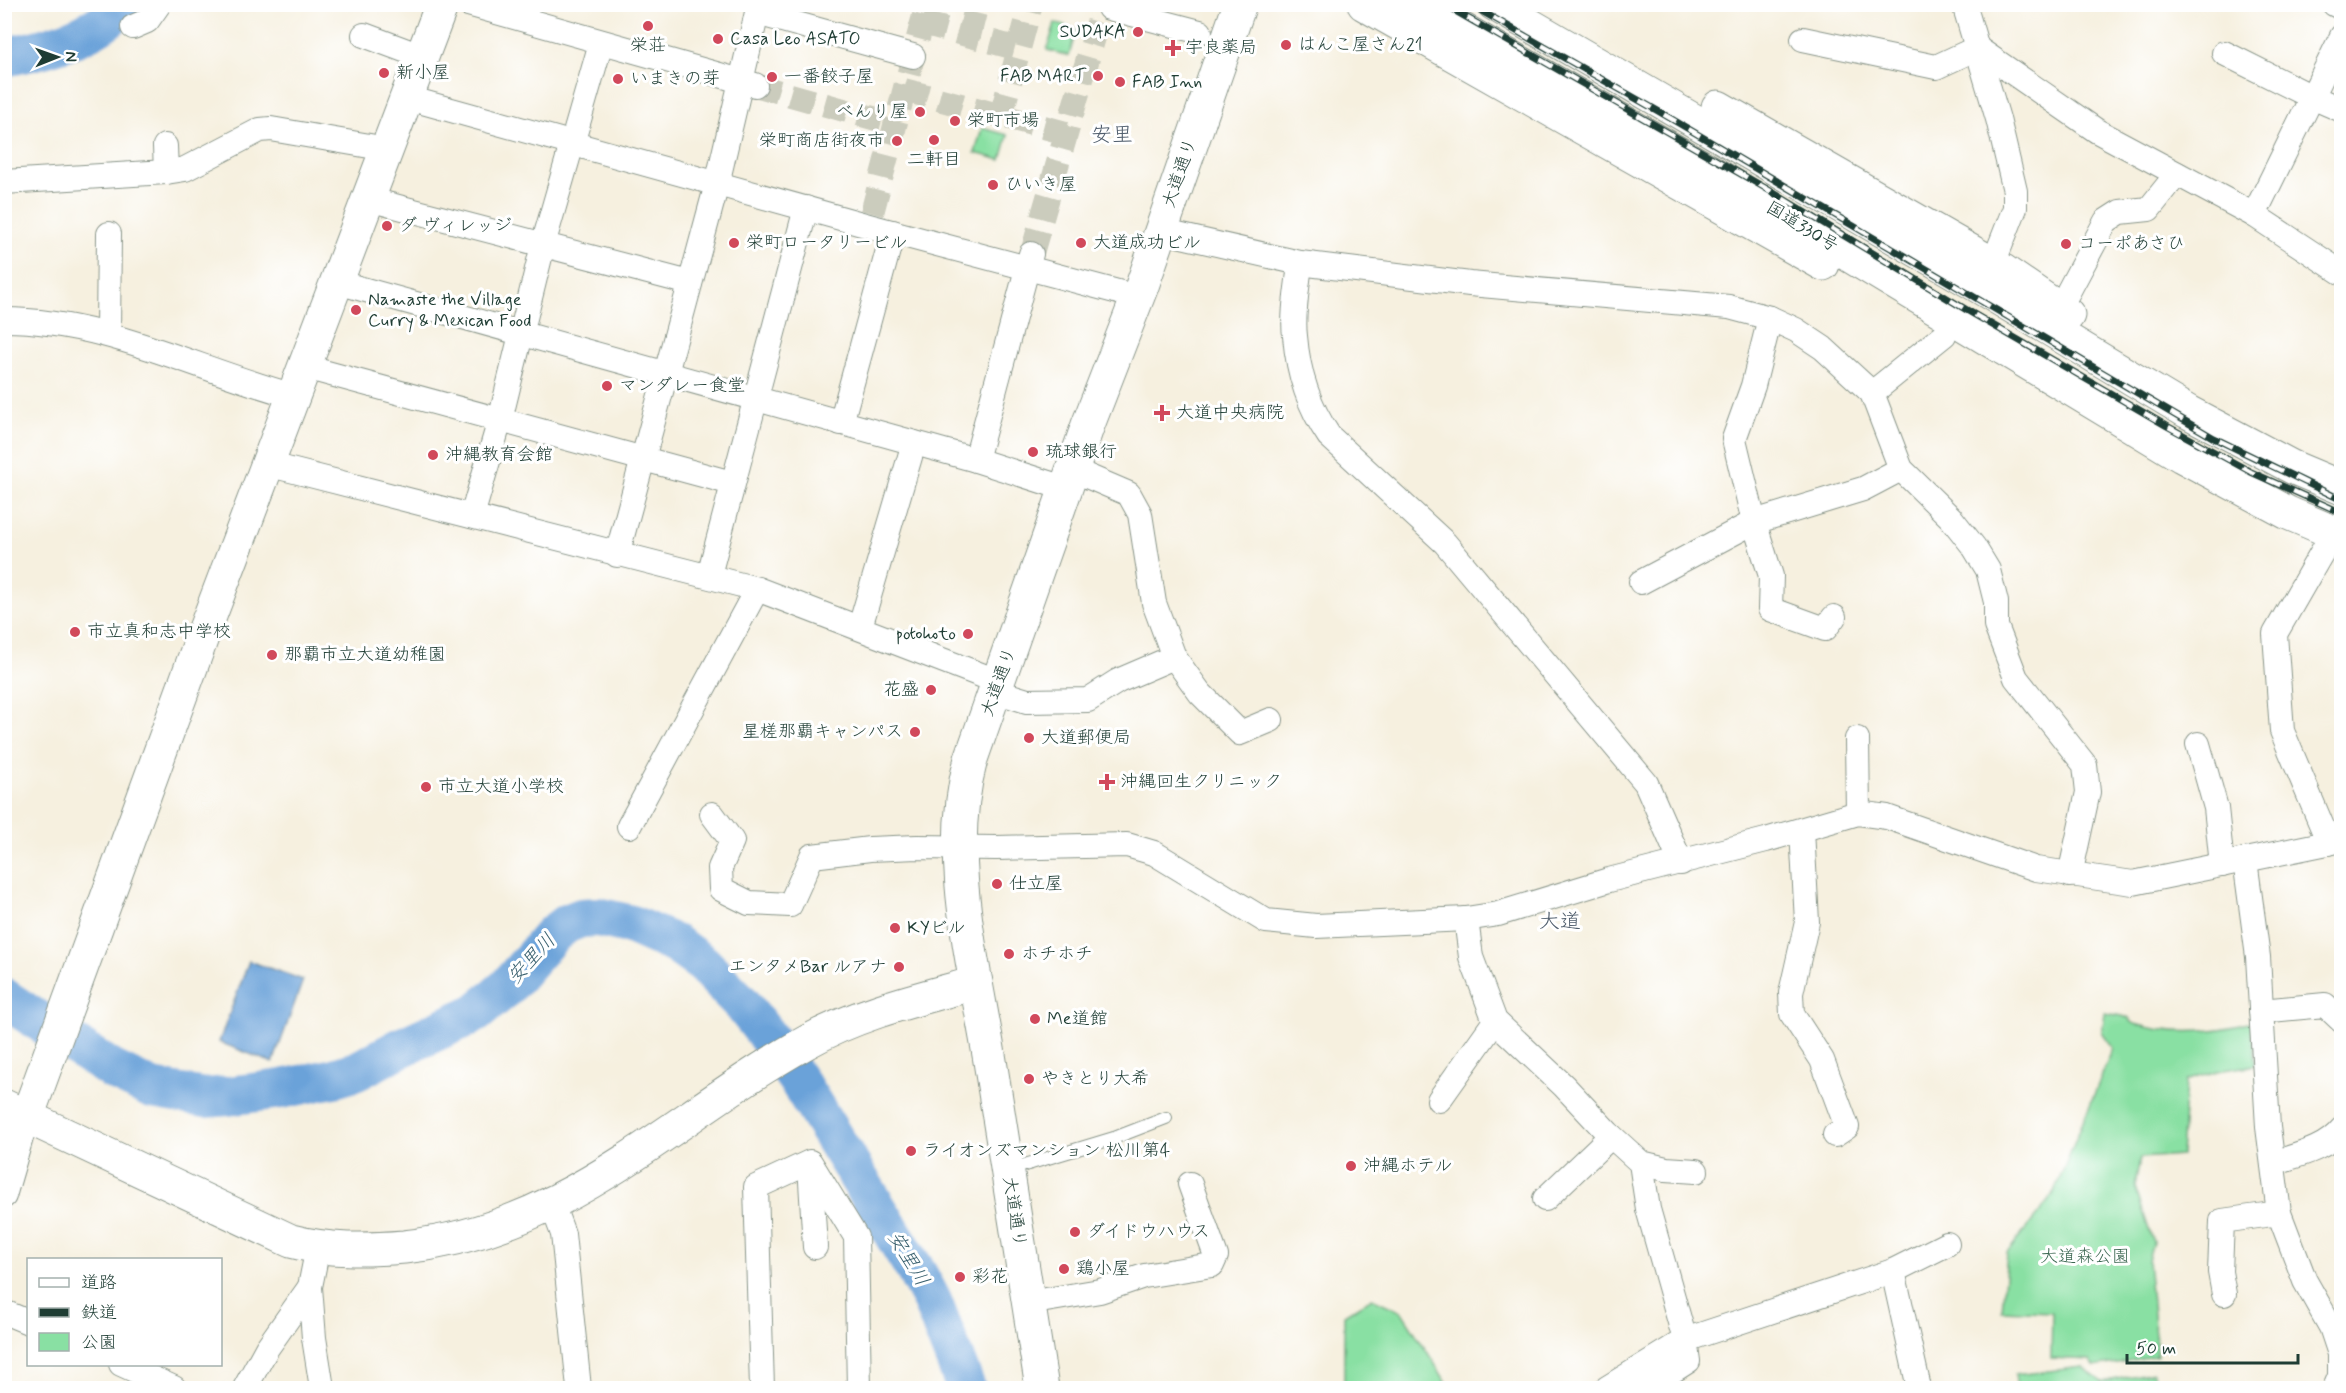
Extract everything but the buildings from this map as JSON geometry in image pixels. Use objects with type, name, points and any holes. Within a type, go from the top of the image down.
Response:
[{"type":"main road","points":[[442,4],[205,629],[66,1013],[50,1053],[16,1111],[291,1241],[318,1247],[370,1249],[440,1242],[501,1226],[552,1204],[599,1178],[803,1044],[857,1018],[976,983]]},
{"type":"main road","name":"大道通り","points":[[1042,1389],[967,924],[960,847],[962,802],[967,773],[997,686],[1240,4]]},
{"type":"main road","points":[[1364,4],[1862,286],[2143,451],[2182,456]]},
{"type":"main road","name":"国道330号","points":[[1418,4],[1711,172],[2182,456],[2288,513],[2337,534]]},
{"type":"main road","points":[[1494,4],[2081,346],[2188,412],[2292,467],[2342,488]]},
{"type":"main road","points":[[1540,4],[1993,264],[2230,420],[2342,481]]},
{"type":"street","points":[[133,27],[147,21],[159,4]]},
{"type":"street","points":[[1964,4],[1998,119],[2015,191],[2015,208],[1993,264]]},
{"type":"street","points":[[2334,4],[2342,8]]},
{"type":"street","points":[[480,6],[601,43],[748,83]]},
{"type":"street","points":[[1109,8],[1200,32]]},
{"type":"street","points":[[617,555],[717,184],[748,83],[758,9],[913,56]]},
{"type":"street","points":[[364,35],[423,57]]},
{"type":"street","points":[[2253,215],[2342,36]]},
{"type":"street","points":[[1803,39],[1936,67],[1977,48]]},
{"type":"street","points":[[472,516],[500,420],[543,245],[601,43]]},
{"type":"street","points":[[1977,48],[2097,131],[2253,215],[2342,273]]},
{"type":"street","points":[[2224,53],[2312,98],[2342,110]]},
{"type":"street","points":[[408,98],[806,208],[870,220],[893,232],[1030,260],[1137,297]]},
{"type":"street","points":[[4,182],[186,169],[260,130],[271,129],[387,148]]},
{"type":"street","points":[[165,146],[166,172]]},
{"type":"street","points":[[2059,309],[2106,221],[2120,212],[2149,209],[2177,174]]},
{"type":"street","points":[[368,199],[690,283]]},
{"type":"street","points":[[709,575],[806,208]]},
{"type":"street","points":[[1161,231],[1300,262],[1470,284],[1729,306],[1770,318],[1796,330],[1823,348],[1872,393],[1901,470],[1951,518],[1974,547],[1988,570],[1996,602],[1996,626],[2016,678],[2085,765],[2088,792],[2070,875]]},
{"type":"street","points":[[842,423],[893,232]]},
{"type":"street","points":[[108,334],[109,234]]},
{"type":"street","points":[[976,460],[1030,260]]},
{"type":"street","points":[[1300,262],[1295,335],[1307,391],[1315,415],[1329,436],[1445,543],[1646,783],[1681,863]]},
{"type":"street","points":[[337,282],[664,375],[976,460],[1129,494],[1140,514],[1154,603],[1174,657],[1200,693],[1240,733],[1271,720]]},
{"type":"street","points":[[1770,318],[1753,386],[1734,440],[1754,522],[1771,576],[1770,609],[1826,628],[1834,617]]},
{"type":"street","points":[[4,320],[29,320],[108,334],[299,382],[500,420],[732,483]]},
{"type":"street","points":[[1872,393],[1944,335]]},
{"type":"street","points":[[860,627],[914,443]]},
{"type":"street","points":[[267,464],[757,589],[860,627],[997,686],[1026,701],[1088,700],[1118,681],[1174,657]]},
{"type":"street","points":[[1641,582],[1754,522],[1863,489],[1901,470]]},
{"type":"street","points":[[712,814],[732,841],[720,868],[721,889],[749,903],[790,905],[812,856],[870,849],[1127,845],[1154,853],[1266,921],[1316,926],[1466,919],[1498,914],[1609,880],[1681,863],[1858,813],[1887,817],[2036,869],[2133,883],[2336,841],[2282,731],[2274,634],[2337,534]]},
{"type":"street","points":[[629,826],[757,589]]},
{"type":"street","points":[[1857,739],[1858,813]]},
{"type":"street","points":[[2198,744],[2216,808],[2222,865]]},
{"type":"street","points":[[1802,830],[1807,922],[1791,993],[1792,1014],[1822,1060],[1847,1127],[1835,1135]]},
{"type":"street","points":[[2245,860],[2258,957],[2278,1214],[2305,1281],[2331,1327],[2340,1354],[2340,1376],[2335,1389]]},
{"type":"street","points":[[1466,919],[1471,957],[1495,1021],[1641,1163],[1666,1169],[1696,1171]]},
{"type":"street","points":[[2261,1011],[2325,1005],[2342,1021]]},
{"type":"street","points":[[1439,1100],[1495,1021]]},
{"type":"street","points":[[4,1196],[16,1111]]},
{"type":"street","points":[[2273,1164],[2320,1147],[2333,1139],[2342,1129]]},
{"type":"street","points":[[1545,1199],[1611,1136]]},
{"type":"street","points":[[810,1162],[815,1247]]},
{"type":"street","points":[[762,1389],[756,1187],[810,1162]]},
{"type":"street","points":[[810,1162],[856,1237],[859,1389]]},
{"type":"street","points":[[1641,1163],[1648,1209],[1685,1340],[1688,1361],[1646,1389]]},
{"type":"street","points":[[1028,1303],[1100,1291],[1144,1276],[1212,1265],[1216,1256],[1190,1184]]},
{"type":"street","points":[[552,1204],[562,1234],[579,1389]]},
{"type":"street","points":[[2224,1294],[2220,1272],[2222,1221],[2278,1214]]},
{"type":"street","points":[[1607,1389],[1685,1340],[1893,1271],[1947,1244]]},
{"type":"street","points":[[318,1247],[310,1287],[314,1338],[322,1389]]},
{"type":"street","points":[[1893,1271],[1919,1389]]},
{"type":"street","points":[[245,1389],[267,1348],[310,1287]]},
{"type":"street","points":[[4,1312],[27,1322]]},
{"type":"street","points":[[123,1366],[174,1389]]},
{"type":"lane","points":[[1007,1170],[1114,1138],[1166,1118]]},
{"type":"green space","points":[[1055,23],[1076,30],[1069,56],[1047,50]]},
{"type":"green space","points":[[982,128],[1008,135],[1001,160],[975,153]]},
{"type":"green space","name":"大道森公園","points":[[2105,1013],[2126,1017],[2134,1024],[2179,1032],[2223,1029],[2252,1022],[2255,1065],[2217,1071],[2186,1081],[2181,1155],[2140,1158],[2135,1187],[2153,1242],[2148,1261],[2157,1356],[2095,1367],[2090,1360],[2051,1358],[2052,1312],[2002,1310],[2007,1253],[2053,1195],[2113,1048],[2102,1033]]},
{"type":"green space","points":[[1372,1298],[1402,1312],[1450,1388],[1344,1388],[1344,1315]]},
{"type":"green space","points":[[2082,1367],[2102,1382],[2153,1372],[2160,1388],[2017,1388],[2015,1375]]},
{"type":"water","points":[[249,961],[303,980],[273,1063],[219,1042]]},
{"type":"waterway","name":"安里川","points":[[4,57],[69,40],[99,25],[124,4]]},
{"type":"waterway","name":"安里川","points":[[4,998],[111,1069],[152,1089],[205,1098],[228,1096],[281,1089],[357,1071],[398,1049],[476,1013],[507,987],[552,935],[566,924],[581,918],[598,917],[632,925],[675,944],[702,963],[742,1004],[764,1032],[803,1088],[916,1271],[932,1301],[966,1388]]},
{"type":"tunnel","points":[[872,213],[927,4]]},
{"type":"tunnel","points":[[969,36],[977,4]]},
{"type":"tunnel","points":[[1001,116],[1031,4]]},
{"type":"tunnel","points":[[1032,253],[1103,6]]},
{"type":"tunnel","points":[[922,23],[1019,49]]},
{"type":"tunnel","points":[[755,85],[894,124]]},
{"type":"tunnel","points":[[904,90],[1066,133]]},
{"type":"railway","points":[[1443,4],[1767,189],[1970,312],[2167,426],[2251,472],[2342,513]]},
{"type":"railway","points":[[1469,4],[1658,111],[2214,438],[2342,500]]},
{"type":"place","name":"栄荘","points":[[648,26]]},
{"type":"place","name":"SUDAKA","points":[[1138,32]]},
{"type":"place","name":"Casa Leo ASATO","points":[[718,39]]},
{"type":"place","name":"はんこ屋さん21","points":[[1286,45]]},
{"type":"place","name":"宇良薬局","points":[[1173,48]]},
{"type":"place","name":"新小屋","points":[[384,73]]},
{"type":"place","name":"FAB MART","points":[[1098,76]]},
{"type":"place","name":"一番餃子屋","points":[[772,77]]},
{"type":"place","name":"いまきの芽","points":[[618,79]]},
{"type":"place","name":"FAB Inn","points":[[1120,82]]},
{"type":"place","name":"べんり屋","points":[[920,112]]},
{"type":"place","name":"栄町市場","points":[[955,121]]},
{"type":"place","name":"二軒目","points":[[934,140]]},
{"type":"place","name":"栄町商店街夜市","points":[[897,141]]},
{"type":"place","name":"ひいき屋","points":[[993,185]]},
{"type":"place","name":"ダ ヴィレッジ","points":[[387,226]]},
{"type":"place","name":"栄町ロータリービル","points":[[734,243]]},
{"type":"place","name":"大道成功ビル","points":[[1081,243]]},
{"type":"place","name":"コーポあさひ","points":[[2066,244]]},
{"type":"place","name":"Namaste the Village Curry & Mexican Food","points":[[356,310]]},
{"type":"place","name":"マンダレー食堂","points":[[607,386]]},
{"type":"place","name":"大道中央病院","points":[[1162,413]]},
{"type":"place","name":"琉球銀行","points":[[1033,452]]},
{"type":"place","name":"沖縄教育会館","points":[[433,455]]},
{"type":"place","name":"市立真和志中学校","points":[[75,632]]},
{"type":"place","name":"potohoto","points":[[968,634]]},
{"type":"place","name":"那覇市立大道幼稚園","points":[[272,655]]},
{"type":"place","name":"花盛","points":[[931,690]]},
{"type":"place","name":"星槎那覇キャンパス","points":[[915,732]]},
{"type":"place","name":"大道郵便局","points":[[1029,738]]},
{"type":"place","name":"沖縄回生クリニック","points":[[1107,782]]},
{"type":"place","name":"市立大道小学校","points":[[426,787]]},
{"type":"place","name":"仕立屋","points":[[997,884]]},
{"type":"place","name":"KYビル","points":[[895,928]]},
{"type":"place","name":"ホチホチ","points":[[1009,954]]},
{"type":"place","name":"エンタメBar ルアナ","points":[[899,967]]},
{"type":"place","name":"Me道館","points":[[1035,1019]]},
{"type":"place","name":"やきとり大希","points":[[1029,1079]]},
{"type":"place","name":"ライオンズマンション 松川第4","points":[[911,1151]]},
{"type":"place","name":"沖縄ホテル","points":[[1351,1166]]},
{"type":"place","name":"ダイドウハウス","points":[[1075,1232]]},
{"type":"place","name":"鶏小屋","points":[[1064,1269]]},
{"type":"place","name":"彩花","points":[[960,1277]]},
{"type":"district","name":"安里","points":[[1112,135]]},
{"type":"district","name":"大道","points":[[1560,922]]}]
